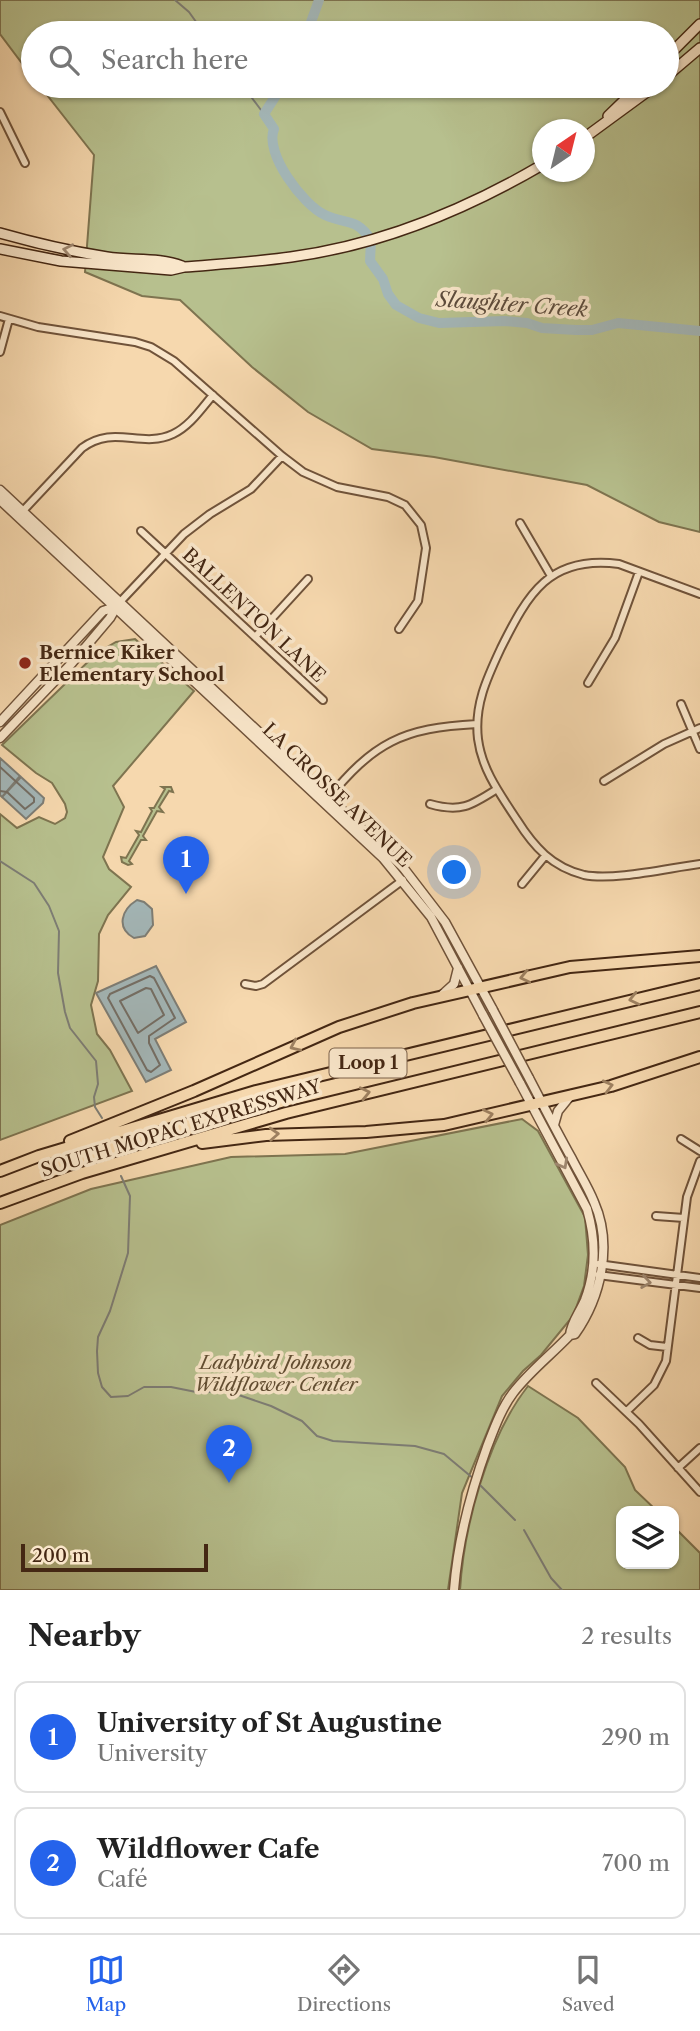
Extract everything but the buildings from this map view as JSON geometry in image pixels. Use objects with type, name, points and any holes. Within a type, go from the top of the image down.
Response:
[{"type":"highway","points":[[39,1156],[339,1027],[413,1003],[569,967],[700,956]]},
{"type":"highway","name":"SOUTH MOPAC EXPRESSWAY","points":[[0,1171],[39,1156],[267,1088],[700,984]]},
{"type":"highway","name":"SOUTH MOPAC EXPRESSWAY","points":[[0,1203],[82,1173],[326,1103],[700,1012]]},
{"type":"highway","points":[[158,1150],[266,1135],[366,1132],[444,1125],[633,1079],[700,1057]]},
{"type":"main road","points":[[679,45],[700,24]]},
{"type":"main road","points":[[679,66],[700,48]]},
{"type":"main road","points":[[595,127],[626,98]]},
{"type":"main road","points":[[595,129],[638,98]]},
{"type":"main road","points":[[0,249],[90,265],[171,270],[293,257],[342,247],[412,227],[462,207],[532,170]]},
{"type":"main road","points":[[0,233],[78,252],[171,262],[184,267]]},
{"type":"street","points":[[0,112],[24,163]]},
{"type":"street","points":[[0,316],[38,327],[135,342],[151,347],[174,361],[303,472],[328,484],[394,499],[409,509],[417,519],[425,542],[421,591],[414,610],[399,629]]},
{"type":"street","points":[[0,352],[9,319]]},
{"type":"street","points":[[20,514],[82,448],[92,441],[109,436],[146,439],[170,435],[188,424],[213,395]]},
{"type":"street","points":[[0,738],[72,663],[110,618],[117,605],[165,553],[202,519],[251,489],[282,456]]},
{"type":"street","name":"LA CROSSE AVENUE","points":[[0,490],[20,514],[328,800],[384,848],[414,881],[445,922],[476,990],[483,1015],[520,1083],[554,1125],[596,1204],[602,1230],[596,1275],[570,1335],[511,1395],[497,1421],[477,1474],[459,1542],[454,1590]]},
{"type":"street","name":"LA CROSSE AVENUE","points":[[0,500],[20,514]]},
{"type":"street","points":[[520,523],[551,576]]},
{"type":"street","name":"BALLENTON LANE","points":[[141,531],[323,701]]},
{"type":"street","points":[[700,594],[619,564],[577,565],[551,576],[532,593],[520,610],[482,689],[477,724],[478,741],[485,767],[497,789],[530,840],[545,856],[565,869],[599,877],[700,864]]},
{"type":"street","points":[[588,683],[615,638],[639,572]]},
{"type":"street","points":[[255,637],[308,579]]},
{"type":"street","points":[[0,722],[103,611],[117,605]]},
{"type":"street","points":[[681,704],[696,730],[700,749]]},
{"type":"street","points":[[328,800],[370,756],[395,739],[428,728],[477,724]]},
{"type":"street","points":[[604,781],[664,744],[696,730]]},
{"type":"street","points":[[430,804],[448,809],[466,807],[497,789]]},
{"type":"street","name":"LA CROSSE AVENUE","points":[[328,800],[403,880],[436,926],[458,968],[493,1010],[529,1078],[536,1103],[587,1209],[598,1264]]},
{"type":"street","points":[[522,884],[545,856]]},
{"type":"street","points":[[245,984],[262,985],[403,880]]},
{"type":"street","points":[[436,998],[451,989],[458,978],[458,968]]},
{"type":"street","points":[[554,1125],[559,1109],[572,1095]]},
{"type":"street","points":[[681,1139],[700,1151]]},
{"type":"street","points":[[627,1411],[657,1380],[666,1361],[684,1218],[691,1182],[700,1161]]},
{"type":"street","points":[[656,1216],[684,1218]]},
{"type":"street","points":[[598,1264],[700,1278]]},
{"type":"street","points":[[596,1275],[700,1288]]},
{"type":"street","points":[[638,1338],[650,1345],[667,1348]]},
{"type":"street","points":[[596,1383],[627,1411],[700,1492]]},
{"type":"street","points":[[678,1468],[700,1448]]},
{"type":"green space","points":[[0,0],[700,0],[700,532],[659,522],[587,485],[434,457],[372,449],[308,412],[252,367],[180,300],[142,296],[85,272],[94,155],[49,98],[679,98],[679,21],[21,21],[21,62],[0,34]]},
{"type":"green space","points":[[135,639],[194,691],[113,786],[124,807],[103,857],[109,869],[131,887],[108,915],[99,934],[98,981],[91,1005],[97,1034],[110,1050],[132,1091],[0,1140],[0,814],[17,828],[39,817],[55,824],[65,818],[67,812],[52,783],[2,745],[97,653],[116,642]]},
{"type":"green space","points":[[162,787],[171,787],[173,792],[169,791],[159,807],[163,812],[157,811],[143,836],[146,840],[141,840],[129,861],[132,864],[128,865],[122,862],[121,857],[126,858],[139,835],[136,831],[141,832],[152,811],[150,808],[154,808],[165,789]]},
{"type":"green space","name":"Ladybird Johnson Wildflower Center","points":[[522,1119],[538,1131],[585,1217],[588,1255],[584,1286],[573,1316],[502,1396],[462,1493],[448,1590],[0,1590],[0,1225],[91,1189],[231,1157],[345,1154]]},
{"type":"green space","points":[[528,1386],[578,1418],[625,1467],[635,1490],[652,1506],[616,1506],[616,1569],[679,1569],[679,1532],[700,1553],[700,1590],[460,1590],[467,1538],[480,1483],[501,1430]]},
{"type":"water","points":[[0,758],[20,776],[2,797],[0,795]]},
{"type":"water","points":[[21,777],[44,798],[43,803],[26,819],[2,797]]},
{"type":"water","points":[[137,900],[152,909],[153,925],[145,936],[134,938],[125,929],[123,919],[127,909]]},
{"type":"water","points":[[156,966],[186,1022],[155,1039],[171,1070],[146,1082],[96,993]]},
{"type":"waterway","points":[[175,0],[195,21]]},
{"type":"waterway","name":"Slaughter Creek","points":[[311,21],[319,0]]},
{"type":"waterway","points":[[252,98],[264,114]]},
{"type":"waterway","name":"Slaughter Creek","points":[[274,98],[264,114],[274,129],[272,139],[275,151],[288,177],[306,201],[316,209],[332,218],[355,225],[366,233],[371,240],[370,261],[383,279],[388,294],[396,305],[419,318],[439,323],[505,321],[527,323],[542,328],[576,330],[592,330],[618,323],[700,331]]},
{"type":"waterway","points":[[0,861],[34,883],[49,906],[59,931],[58,973],[65,1012],[70,1028],[96,1061],[98,1084],[94,1097],[95,1107],[102,1118]]},
{"type":"waterway","points":[[121,1176],[130,1196],[128,1253],[110,1311],[98,1337],[97,1351],[102,1387],[111,1397],[128,1396],[144,1387],[171,1387],[201,1393],[224,1390],[271,1406],[302,1421],[317,1436],[333,1441],[415,1446],[444,1454],[474,1479]]},
{"type":"waterway","points":[[478,1483],[515,1520]]},
{"type":"waterway","points":[[524,1530],[551,1578],[562,1590]]},
{"type":"place","name":"Bernice Kiker Elementary School","points":[[25,663]]},
{"type":"place","name":"University of St Augustine","points":[[186,894]]},
{"type":"place","name":"Wildflower Cafe","points":[[229,1483]]}]
